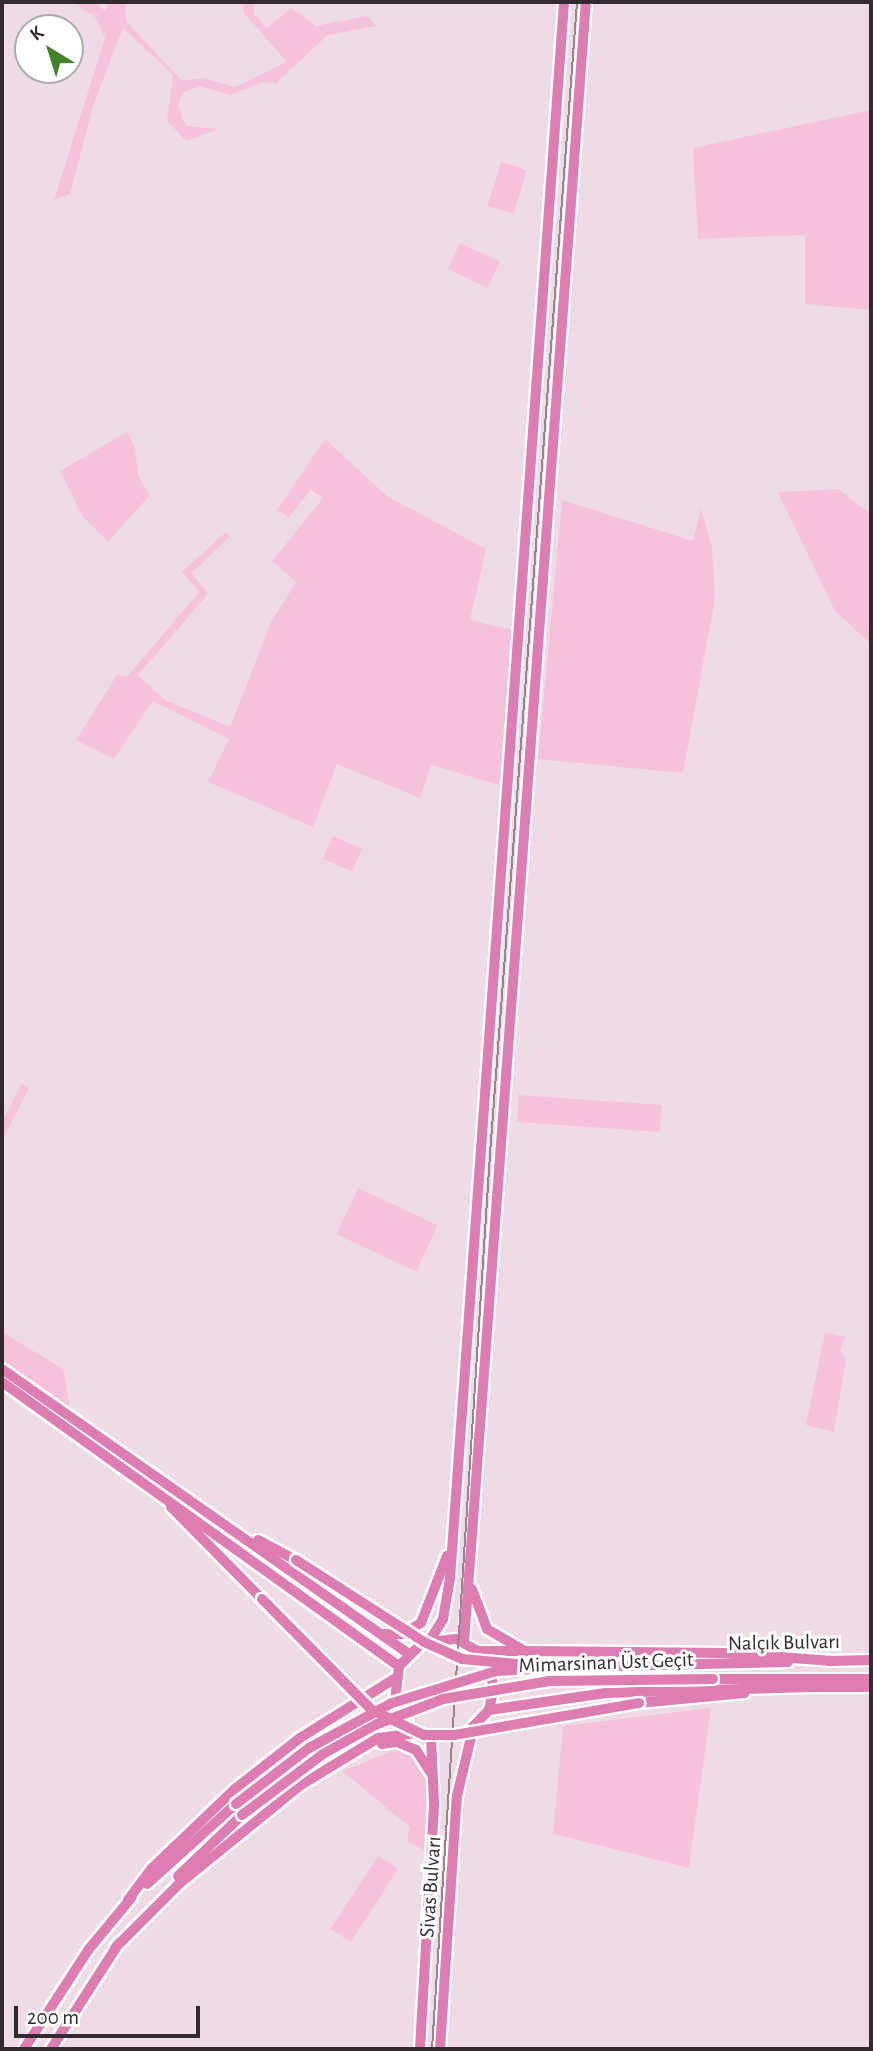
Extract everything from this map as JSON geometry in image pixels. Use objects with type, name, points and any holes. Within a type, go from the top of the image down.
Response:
[{"type":"highway","points":[[426,1735],[399,1711],[394,1679],[408,1653],[430,1640],[445,1613],[564,2]]},
{"type":"highway","points":[[464,1642],[586,2]]},
{"type":"highway","points":[[2,1369],[408,1653]]},
{"type":"highway","points":[[2,1382],[399,1666]]},
{"type":"highway","points":[[152,1488],[372,1710],[424,1735],[492,1730],[639,1703],[812,1687]]},
{"type":"highway","points":[[221,1521],[296,1560],[407,1632],[452,1655],[487,1662],[572,1667]]},
{"type":"highway","points":[[382,1634],[402,1634],[421,1623],[451,1544]]},
{"type":"highway","points":[[471,1550],[472,1592],[481,1621],[502,1642],[528,1651]]},
{"type":"highway","points":[[51,2049],[115,1948],[228,1842],[346,1755],[378,1738],[426,1735],[452,1738],[473,1729],[489,1710],[494,1685],[478,1651],[464,1642],[430,1640]]},
{"type":"highway","points":[[478,1651],[725,1653],[833,1661]]},
{"type":"highway","name":"Nalçık Bulvarı","points":[[572,1667],[871,1660]]},
{"type":"highway","name":"Mimarsinan Üst Geçit","points":[[128,1900],[236,1804],[309,1748],[392,1703],[496,1671],[572,1667]]},
{"type":"highway","points":[[24,2049],[152,1868],[235,1789],[300,1738],[394,1679]]},
{"type":"highway","name":"Nalçık Bulvarı","points":[[713,1679],[871,1679]]},
{"type":"highway","name":"Mimarsinan Üst Geçit","points":[[115,1948],[174,1880],[242,1815],[323,1754],[375,1725],[443,1699],[549,1681],[713,1679]]},
{"type":"highway","points":[[489,1710],[530,1700],[620,1692],[871,1688]]},
{"type":"highway","name":"Sivas Bulvarı","points":[[440,2049],[457,1796],[473,1729]]},
{"type":"highway","name":"Sivas Bulvarı","points":[[420,2049],[435,1785],[426,1735]]},
{"type":"highway","points":[[346,1755],[387,1742],[404,1743],[424,1757],[435,1785]]},
{"type":"shaded area","points":[[74,2],[95,2],[105,11],[109,2],[125,2],[126,21],[182,81],[203,78],[235,87],[287,62],[244,13],[243,2],[254,2],[254,14],[267,28],[291,8],[316,26],[367,16],[376,26],[328,35],[276,83],[264,82],[230,95],[201,86],[183,92],[178,105],[186,126],[219,129],[186,141],[167,121],[173,75],[123,28],[94,103],[70,194],[54,200],[105,38],[96,18]]},
{"type":"shaded area","points":[[871,110],[871,310],[805,304],[805,235],[698,239],[693,148]]},
{"type":"shaded area","points":[[501,162],[527,170],[513,214],[488,206]]},
{"type":"shaded area","points":[[460,243],[500,262],[488,288],[448,269]]},
{"type":"shaded area","points":[[127,432],[135,447],[138,476],[150,495],[108,542],[82,516],[60,471]]},
{"type":"shaded area","points":[[325,439],[387,496],[486,549],[470,620],[513,630],[499,785],[431,765],[420,798],[337,764],[313,827],[208,782],[229,739],[153,701],[114,759],[76,740],[117,675],[127,677],[199,592],[182,572],[226,532],[229,537],[192,573],[208,594],[138,675],[165,700],[230,727],[271,622],[296,582],[272,561],[323,498],[311,490],[289,517],[277,510]]},
{"type":"shaded area","points":[[838,489],[871,514],[871,644],[835,611],[778,492]]},
{"type":"shaded area","points":[[562,500],[693,541],[701,508],[712,548],[715,599],[683,773],[538,759]]},
{"type":"shaded area","points":[[333,836],[362,849],[352,872],[323,859]]},
{"type":"shaded area","points":[[22,1084],[29,1088],[2,1140],[2,1122]]},
{"type":"shaded area","points":[[519,1095],[662,1105],[660,1132],[517,1122]]},
{"type":"shaded area","points":[[358,1188],[438,1225],[416,1271],[336,1234]]},
{"type":"shaded area","points":[[2,1332],[63,1369],[70,1407],[2,1361]]},
{"type":"shaded area","points":[[825,1333],[846,1337],[840,1350],[846,1358],[834,1432],[806,1425]]},
{"type":"shaded area","points":[[711,1708],[689,1868],[553,1834],[563,1726]]},
{"type":"shaded area","points":[[397,1749],[417,1758],[427,1775],[424,1850],[407,1841],[410,1827],[342,1771]]},
{"type":"shaded area","points":[[378,1856],[398,1869],[351,1942],[331,1929]]},
{"type":"tram line","points":[[432,2049],[490,1154],[577,2]]}]
